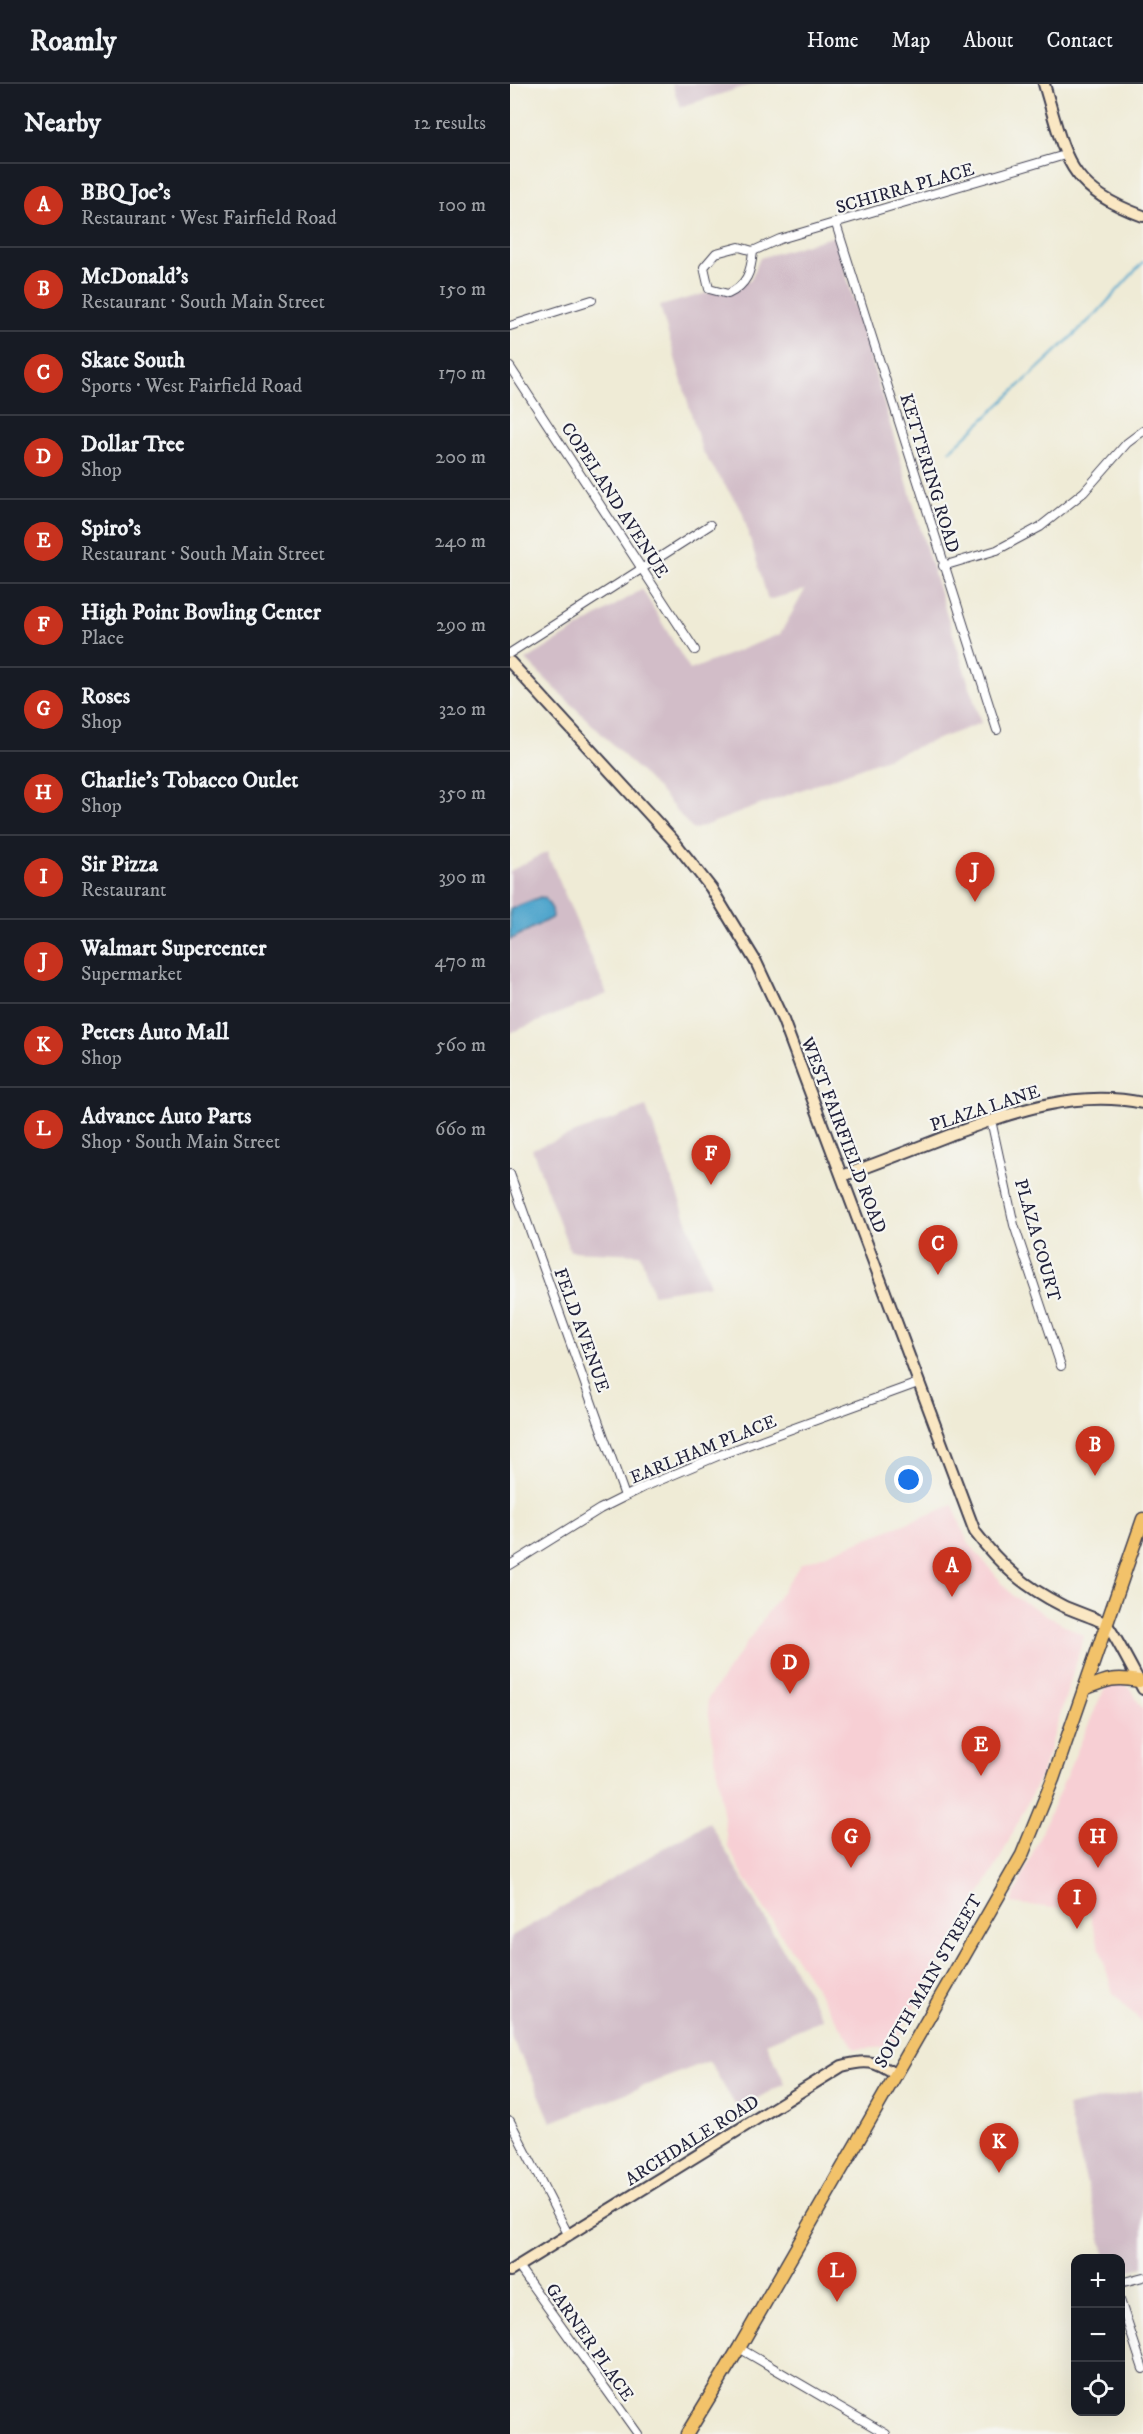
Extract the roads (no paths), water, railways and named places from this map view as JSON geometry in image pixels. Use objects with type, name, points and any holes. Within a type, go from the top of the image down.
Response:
[{"type":"main road","points":[[1044,84],[1065,155],[1075,173],[1097,194],[1143,216]]},
{"type":"main road","name":"WEST FAIRFIELD ROAD","points":[[510,662],[673,840],[711,888],[766,980],[975,1532],[1009,1572],[1030,1587],[1062,1606],[1106,1624]]},
{"type":"main road","name":"PLAZA LANE","points":[[842,1176],[992,1120],[1039,1105],[1090,1097],[1143,1103]]},
{"type":"main road","name":"SOUTH MAIN STREET","points":[[687,2434],[739,2348],[1022,1855],[1053,1779],[1143,1519]]},
{"type":"main road","points":[[1106,1624],[1141,1685]]},
{"type":"main road","points":[[1084,1689],[1118,1677],[1141,1685]]},
{"type":"main road","name":"ARCHDALE ROAD","points":[[514,2269],[842,2066],[858,2061],[878,2063],[896,2075]]},
{"type":"street","name":"SCHIRRA PLACE","points":[[753,251],[752,263],[742,287],[728,294],[709,289],[704,267],[716,253],[739,246],[753,251],[780,239],[1065,155]]},
{"type":"street","name":"KETTERING ROAD","points":[[836,224],[997,730]]},
{"type":"street","points":[[510,326],[592,300]]},
{"type":"street","name":"COPELAND AVENUE","points":[[510,367],[695,650]]},
{"type":"street","points":[[943,566],[997,550],[1040,527],[1084,492],[1127,443],[1143,431]]},
{"type":"street","points":[[510,653],[710,525]]},
{"type":"street","name":"PLAZA COURT","points":[[992,1120],[1014,1225],[1061,1366]]},
{"type":"street","name":"FELD AVENUE","points":[[510,1174],[625,1496]]},
{"type":"street","name":"EARLHAM PLACE","points":[[510,1565],[625,1496],[720,1455],[918,1383]]},
{"type":"street","points":[[510,2121],[569,2236]]},
{"type":"street","name":"GARNER PLACE","points":[[514,2269],[638,2434]]},
{"type":"street","points":[[1125,2282],[1143,2277]]},
{"type":"street","points":[[1123,2308],[1143,2369]]},
{"type":"street","points":[[739,2348],[886,2434]]},
{"type":"water","points":[[540,897],[545,898],[552,909],[553,917],[510,940],[510,909]]},
{"type":"waterway","points":[[950,451],[1097,313],[1143,262]]},
{"type":"place","name":"Walmart Supercenter","points":[[975,902]]},
{"type":"place","name":"High Point Bowling Center","points":[[711,1185]]},
{"type":"place","name":"Skate South","points":[[938,1275]]},
{"type":"place","name":"McDonald's","points":[[1095,1476]]},
{"type":"place","name":"BBQ Joe's","points":[[952,1597]]},
{"type":"place","name":"Dollar Tree","points":[[790,1694]]},
{"type":"place","name":"Spiro's","points":[[981,1776]]},
{"type":"place","name":"Roses","points":[[851,1868]]},
{"type":"place","name":"Charlie's Tobacco Outlet","points":[[1098,1868]]},
{"type":"place","name":"Sir Pizza","points":[[1077,1929]]},
{"type":"place","name":"Peters Auto Mall","points":[[999,2173]]},
{"type":"place","name":"Advance Auto Parts","points":[[837,2302]]}]
